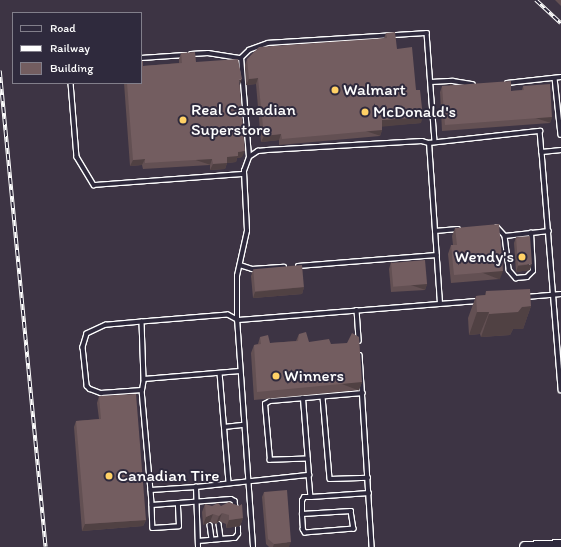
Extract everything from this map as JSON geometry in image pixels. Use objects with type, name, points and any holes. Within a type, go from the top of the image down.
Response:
[{"type":"main road","points":[[525,547],[561,545]]},
{"type":"lane","points":[[241,58],[249,50],[268,43],[427,33],[435,142]]},
{"type":"lane","points":[[142,58],[208,53],[241,58]]},
{"type":"lane","points":[[241,58],[250,157],[244,174],[247,231],[235,297],[253,547]]},
{"type":"lane","points":[[504,83],[561,77]]},
{"type":"lane","points":[[555,78],[561,135]]},
{"type":"lane","points":[[431,82],[453,81],[478,85]]},
{"type":"lane","points":[[71,84],[77,156],[94,185],[244,174]]},
{"type":"lane","points":[[250,157],[258,151],[267,150],[422,141],[429,143],[540,131],[559,340],[561,390]]},
{"type":"lane","points":[[429,143],[440,304]]},
{"type":"lane","points":[[542,152],[561,150]]},
{"type":"lane","points":[[489,226],[496,225],[505,236],[509,270],[516,278],[527,277],[533,271],[531,233]]},
{"type":"lane","points":[[435,231],[464,228]]},
{"type":"lane","points":[[505,236],[548,231]]},
{"type":"lane","points":[[294,266],[437,255]]},
{"type":"lane","points":[[240,265],[252,269],[288,266]]},
{"type":"lane","points":[[524,297],[561,294]]},
{"type":"lane","points":[[142,390],[101,392],[90,389],[87,386],[83,348],[87,334],[106,325],[228,315],[237,320],[486,300]]},
{"type":"lane","points":[[357,310],[372,547]]},
{"type":"lane","points":[[142,322],[144,379],[142,390],[153,528],[179,526],[178,504]]},
{"type":"lane","points":[[144,379],[240,371]]},
{"type":"lane","points":[[220,373],[229,483]]},
{"type":"lane","points":[[308,459],[274,462],[269,458],[265,404],[270,401],[363,394]]},
{"type":"lane","points":[[323,397],[330,479],[368,478]]},
{"type":"lane","points":[[303,398],[311,497]]},
{"type":"lane","points":[[224,428],[244,425]]},
{"type":"lane","points":[[151,490],[196,487],[309,475]]},
{"type":"lane","points":[[196,487],[198,547]]},
{"type":"lane","points":[[302,514],[351,511],[354,529],[305,533],[302,514],[302,499],[369,493]]},
{"type":"lane","points":[[152,505],[196,503],[217,500],[235,501],[236,512]]},
{"type":"lane","points":[[217,500],[218,506]]},
{"type":"lane","points":[[208,501],[209,506]]},
{"type":"lane","points":[[219,524],[220,539]]},
{"type":"lane","points":[[210,525],[212,540]]},
{"type":"lane","points":[[198,541],[235,538],[238,534],[238,528]]},
{"type":"building","name":"Walmart","points":[[395,32],[397,49],[412,47],[416,90],[420,90],[423,117],[382,120],[382,130],[282,139],[281,134],[264,136],[258,78],[249,79],[247,59],[259,47],[387,38],[386,33]]},
{"type":"building","name":"Real Canadian Superstore","points":[[195,52],[196,62],[238,59],[242,79],[239,80],[245,151],[238,152],[238,156],[227,157],[227,163],[213,164],[212,159],[145,163],[145,159],[133,160],[127,84],[142,84],[142,61],[143,66],[182,63],[181,53]]},
{"type":"building","points":[[511,81],[511,91],[524,90],[523,86],[550,84],[552,117],[445,125],[442,86]]},
{"type":"building","points":[[499,224],[503,271],[454,275],[451,245],[457,245],[455,228]]},
{"type":"building","name":"Wendy's","points":[[530,236],[532,264],[518,265],[516,237]]},
{"type":"building","points":[[425,260],[427,284],[393,287],[391,263]]},
{"type":"building","points":[[302,265],[304,287],[255,291],[253,269]]},
{"type":"building","points":[[530,289],[531,306],[522,307],[518,312],[489,314],[489,312],[477,312],[476,296],[486,295],[486,291]]},
{"type":"building","points":[[306,332],[309,342],[329,339],[331,344],[347,343],[352,333],[359,337],[362,382],[257,392],[254,345],[261,344],[260,337],[268,335],[270,343],[298,341],[299,334]]},
{"type":"building","name":"Canadian Tire","points":[[136,394],[146,520],[85,524],[76,421],[101,419],[99,396]]},
{"type":"building","points":[[287,490],[291,542],[274,544],[268,539],[264,492]]},
{"type":"building","points":[[229,502],[239,506],[242,504],[243,518],[229,520],[229,515],[222,513],[219,516],[213,514],[206,517],[205,504],[212,506],[218,503],[221,506]]},
{"type":"railway","points":[[536,0],[561,23]]},
{"type":"railway","points":[[0,71],[46,547]]},
{"type":"place","name":"Walmart","points":[[335,90]]},
{"type":"place","name":"McDonald's","points":[[365,112]]},
{"type":"place","name":"Real Canadian Superstore","points":[[183,120]]},
{"type":"place","name":"Wendy's","points":[[522,257]]},
{"type":"place","name":"Winners","points":[[276,376]]},
{"type":"place","name":"Canadian Tire","points":[[109,476]]}]
